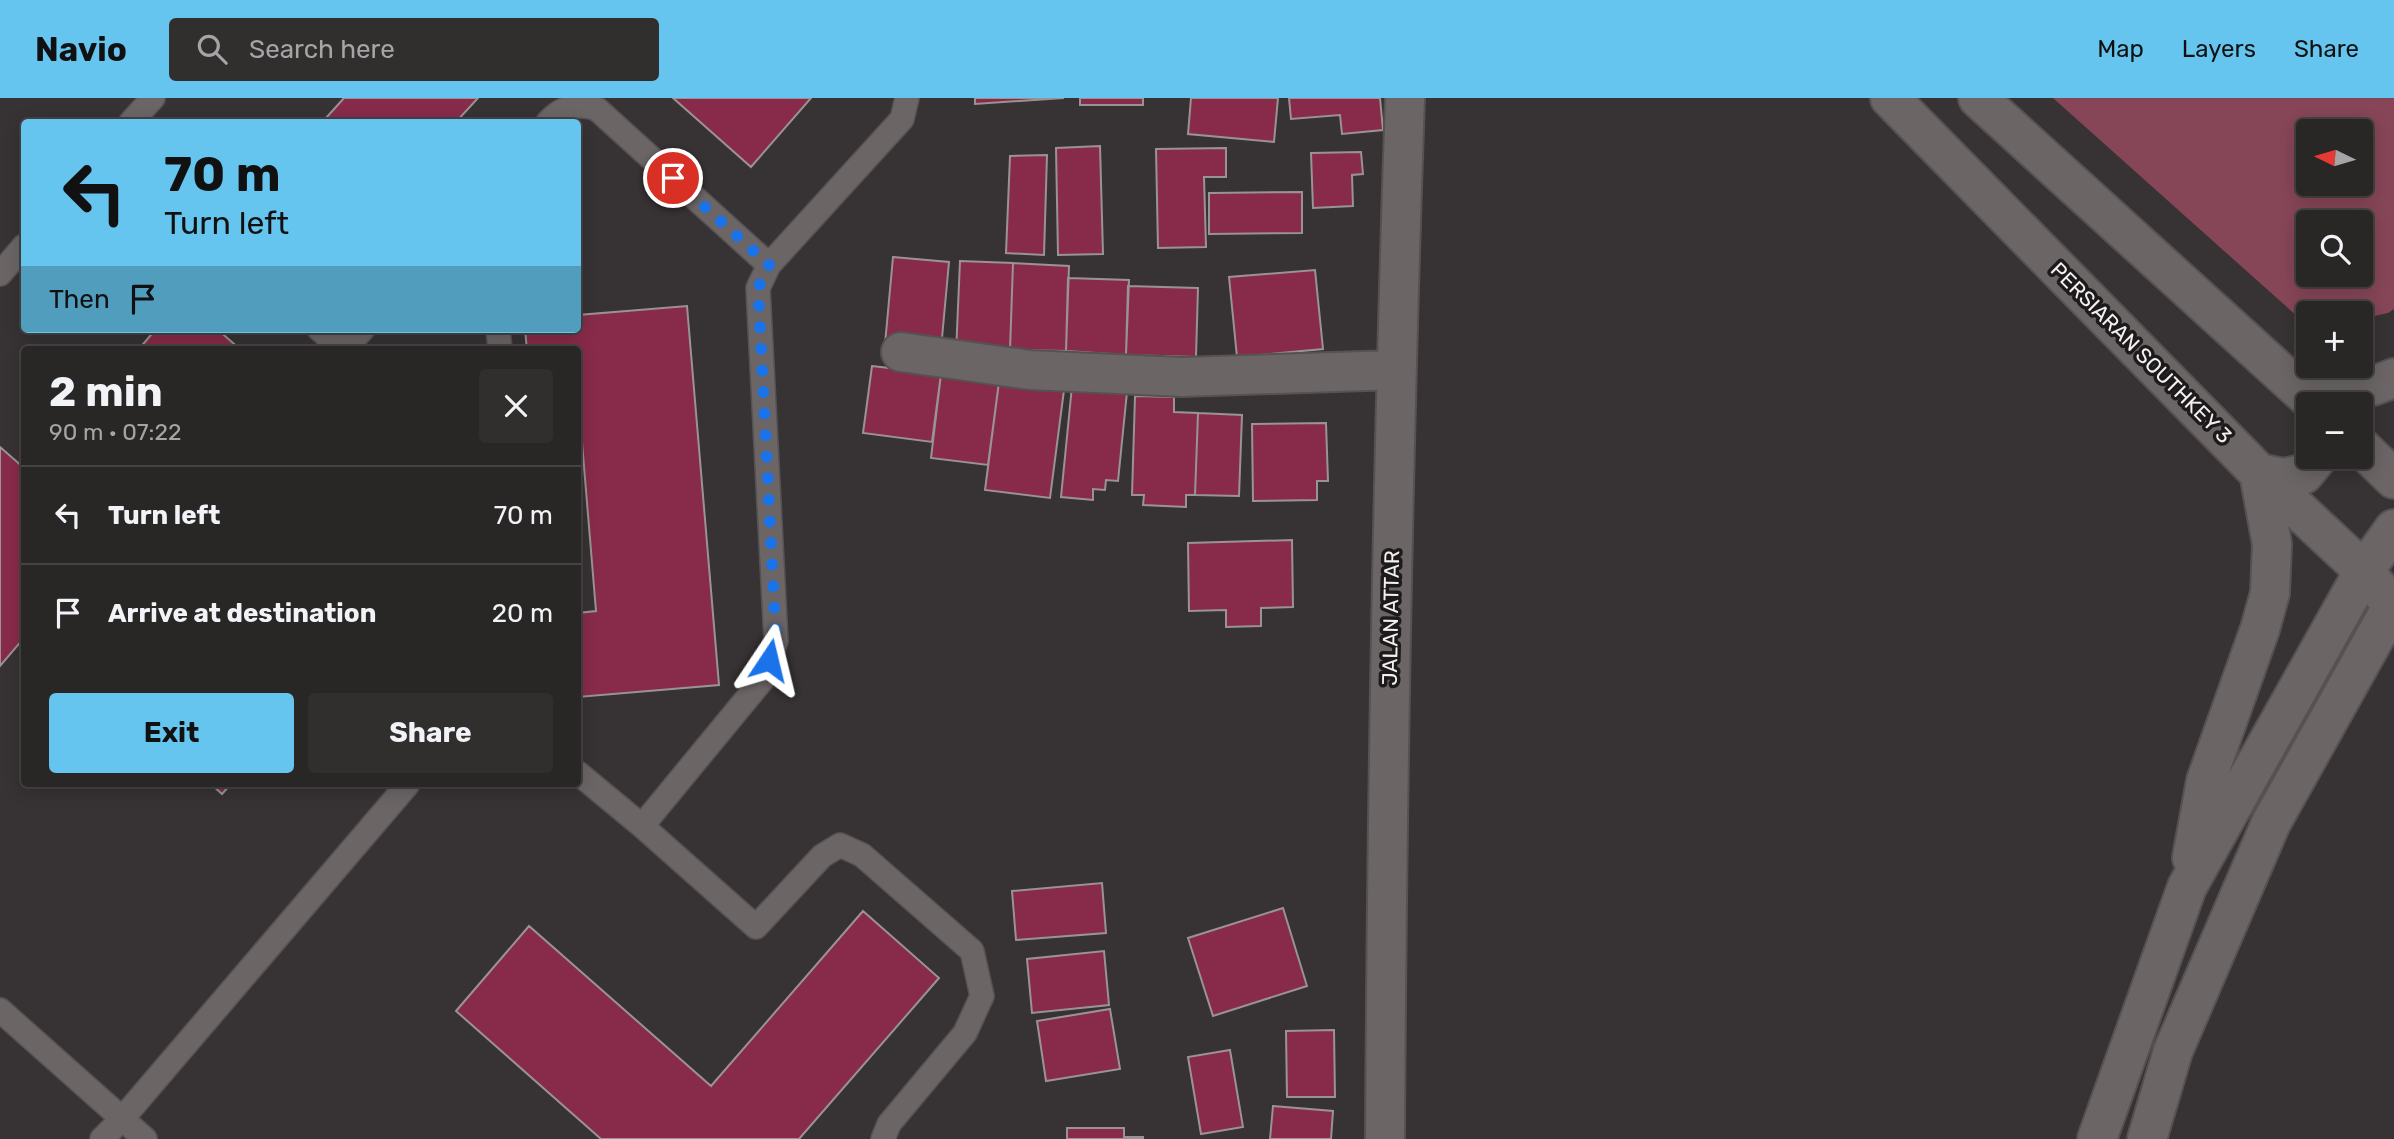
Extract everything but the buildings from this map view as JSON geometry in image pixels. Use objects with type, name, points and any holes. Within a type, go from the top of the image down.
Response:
[{"type":"street","name":"JALAN ATTAR","points":[[1385,1139],[1387,843],[1396,370],[1405,98]]},
{"type":"street","name":"PERSIARAN SOUTHKEY 3","points":[[1890,98],[2259,473],[2364,571],[2393,604]]},
{"type":"street","points":[[1978,98],[2300,392]]},
{"type":"street","points":[[901,352],[1030,370],[1182,377],[1396,370]]},
{"type":"street","points":[[2350,392],[2394,378]]},
{"type":"street","points":[[2373,459],[2394,479]]},
{"type":"street","points":[[2097,1139],[2187,887],[2206,781],[2260,629],[2270,593],[2272,544],[2259,473],[2283,478],[2304,474],[2308,469]]},
{"type":"street","points":[[2187,887],[2364,571],[2394,529]]},
{"type":"street","points":[[2147,1139],[2173,1051],[2271,823],[2393,604]]},
{"type":"lane","points":[[134,119],[153,98]]},
{"type":"lane","points":[[642,826],[763,679],[776,641],[758,288],[769,265],[901,119],[907,98]]},
{"type":"lane","points":[[551,119],[559,110],[582,104],[597,109],[769,265]]},
{"type":"lane","points":[[0,274],[21,250]]},
{"type":"lane","points":[[324,333],[338,346]]},
{"type":"lane","points":[[347,346],[359,333]]},
{"type":"lane","points":[[581,775],[756,927],[822,856],[840,845],[862,855],[972,951],[982,996],[965,1033],[889,1124],[883,1139]]},
{"type":"lane","points":[[102,1139],[405,787]]},
{"type":"lane","points":[[0,1010],[145,1139]]},
{"type":"shaded area","points":[[2053,98],[2394,98],[2394,309],[2373,316],[2373,301],[2296,301],[2296,315]]},
{"type":"route","points":[[673,178],[769,265],[758,288],[776,641],[769,660]]}]
